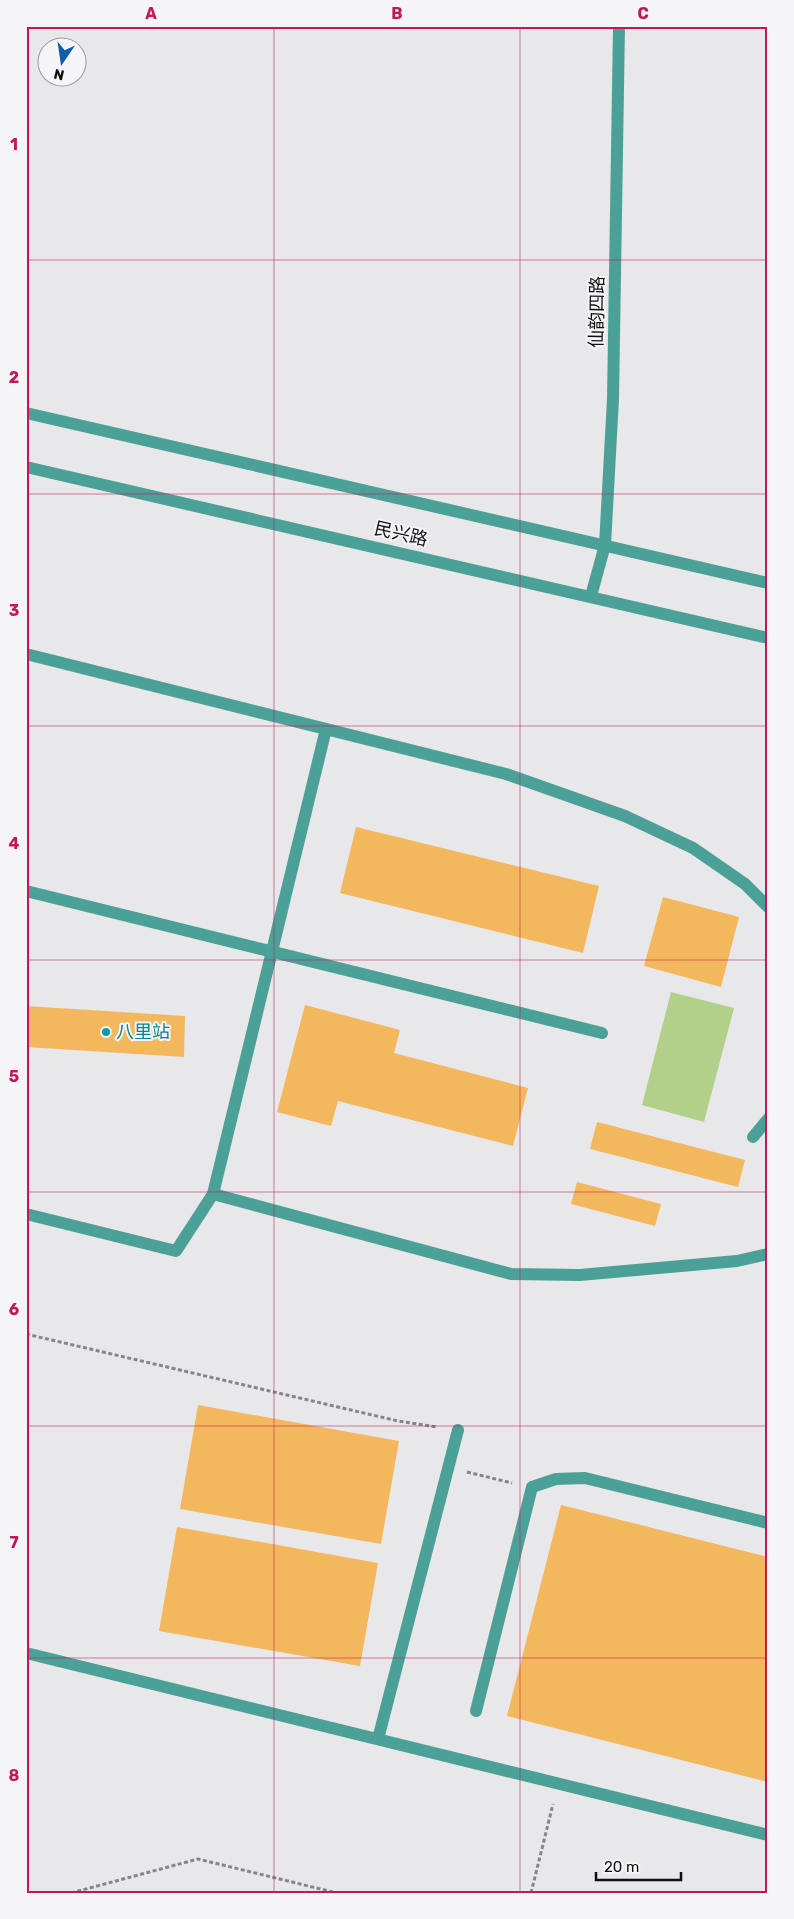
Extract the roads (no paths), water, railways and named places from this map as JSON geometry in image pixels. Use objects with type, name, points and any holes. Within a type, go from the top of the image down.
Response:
[{"type":"street","name":"仙韵四路","points":[[591,596],[605,545],[613,398],[619,26]]},
{"type":"street","name":"民兴路","points":[[26,413],[768,584]]},
{"type":"street","name":"民兴路","points":[[26,466],[768,638]]},
{"type":"street","points":[[26,654],[506,774],[625,816],[693,848],[745,884],[768,907]]},
{"type":"street","points":[[26,1214],[176,1250],[213,1194],[326,729]]},
{"type":"street","points":[[26,891],[602,1033]]},
{"type":"street","points":[[753,1137],[768,1119]]},
{"type":"street","points":[[213,1194],[511,1274],[580,1275],[736,1261],[768,1254]]},
{"type":"street","points":[[378,1739],[458,1430]]},
{"type":"street","points":[[476,1710],[532,1488],[556,1480],[585,1478],[768,1523]]},
{"type":"street","points":[[26,1653],[768,1835]]},
{"type":"place","name":"八里站","points":[[106,1032]]}]
